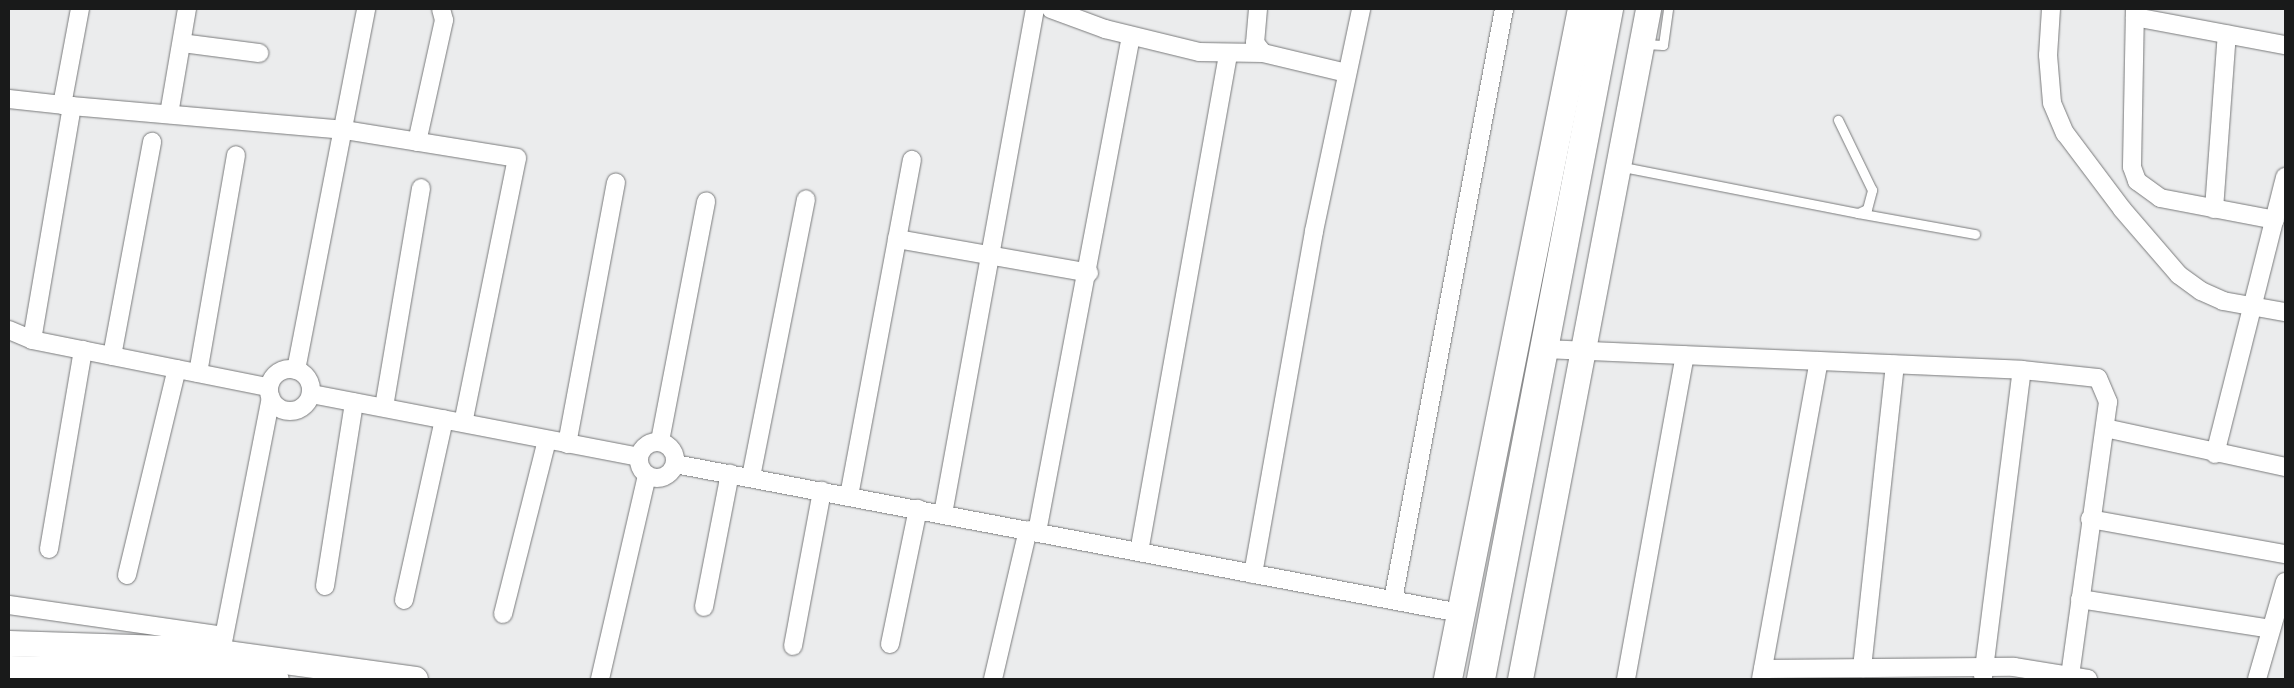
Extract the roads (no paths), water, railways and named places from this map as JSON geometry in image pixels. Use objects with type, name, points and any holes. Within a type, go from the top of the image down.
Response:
[{"type":"main road","points":[[1448,679],[1582,9]]},
{"type":"main road","points":[[1481,679],[1609,9]]},
{"type":"street","points":[[32,340],[80,9]]},
{"type":"street","points":[[169,114],[187,9]]},
{"type":"street","points":[[296,370],[345,130],[366,9]]},
{"type":"street","points":[[418,142],[444,20],[441,9]]},
{"type":"street","points":[[943,514],[993,256],[1035,9]]},
{"type":"street","points":[[1051,9],[1131,36],[1228,55],[1263,53],[1347,73]]},
{"type":"street","points":[[1258,9],[1255,43],[1263,53]]},
{"type":"street","points":[[1253,574],[1314,231],[1361,9]]},
{"type":"street","points":[[1393,600],[1504,9]]},
{"type":"street","points":[[1520,679],[1648,9]]},
{"type":"street","points":[[2051,9],[2050,88],[2065,133],[2179,275],[2223,301],[2285,312]]},
{"type":"street","points":[[2275,220],[2160,198],[2137,181],[2132,167],[2135,13],[2285,45]]},
{"type":"street","points":[[2214,209],[2227,34]]},
{"type":"street","points":[[993,679],[1032,531],[1089,273],[1131,36]]},
{"type":"street","points":[[182,43],[259,53]]},
{"type":"street","points":[[1139,552],[1228,55]]},
{"type":"street","points":[[9,99],[345,130],[517,158],[463,423]]},
{"type":"street","points":[[112,356],[152,142]]},
{"type":"street","points":[[198,373],[236,155]]},
{"type":"street","points":[[849,496],[912,160]]},
{"type":"street","points":[[2214,454],[2254,308],[2285,177]]},
{"type":"street","points":[[567,444],[616,183]]},
{"type":"street","points":[[384,407],[421,188]]},
{"type":"street","points":[[752,477],[806,200]]},
{"type":"street","points":[[660,441],[706,201]]},
{"type":"street","points":[[898,239],[1089,273]]},
{"type":"street","points":[[9,334],[198,373],[269,393],[278,407],[291,410],[304,405],[312,394]]},
{"type":"street","points":[[1544,349],[2022,370],[2098,378],[2108,402],[2090,518],[2070,676]]},
{"type":"street","points":[[48,550],[83,350]]},
{"type":"street","points":[[1626,679],[1685,355]]},
{"type":"street","points":[[1819,361],[1762,674],[1862,668],[2070,676],[2088,679]]},
{"type":"street","points":[[1862,668],[1895,365]]},
{"type":"street","points":[[127,575],[177,369]]},
{"type":"street","points":[[223,644],[269,393],[275,375],[296,370]]},
{"type":"street","points":[[296,370],[308,380],[312,394]]},
{"type":"street","points":[[1984,673],[2022,370]]},
{"type":"street","points":[[312,394],[639,457]]},
{"type":"street","points":[[325,586],[354,402]]},
{"type":"street","points":[[404,600],[444,419]]},
{"type":"street","points":[[2105,428],[2214,454],[2285,468]]},
{"type":"street","points":[[503,614],[547,440]]},
{"type":"street","points":[[600,679],[646,475],[639,457],[646,444],[660,441],[672,450],[675,464]]},
{"type":"street","points":[[675,464],[752,477],[1460,613]]},
{"type":"street","points":[[646,475],[664,478],[675,464]]},
{"type":"street","points":[[704,607],[730,474]]},
{"type":"street","points":[[793,646],[822,491]]},
{"type":"street","points":[[890,644],[918,509]]},
{"type":"street","points":[[2090,518],[2285,554]]},
{"type":"street","points":[[2257,679],[2277,621],[2285,582]]},
{"type":"street","points":[[2080,599],[2277,621]]},
{"type":"street","points":[[9,605],[223,644],[280,672]]},
{"type":"street","points":[[9,644],[223,644]]},
{"type":"street","points":[[9,668],[280,672],[401,678]]},
{"type":"lane","points":[[1642,43],[1663,45],[1668,9]]},
{"type":"lane","points":[[1838,120],[1872,190],[1867,209],[1858,213]]},
{"type":"lane","points":[[1617,166],[1975,234]]}]
